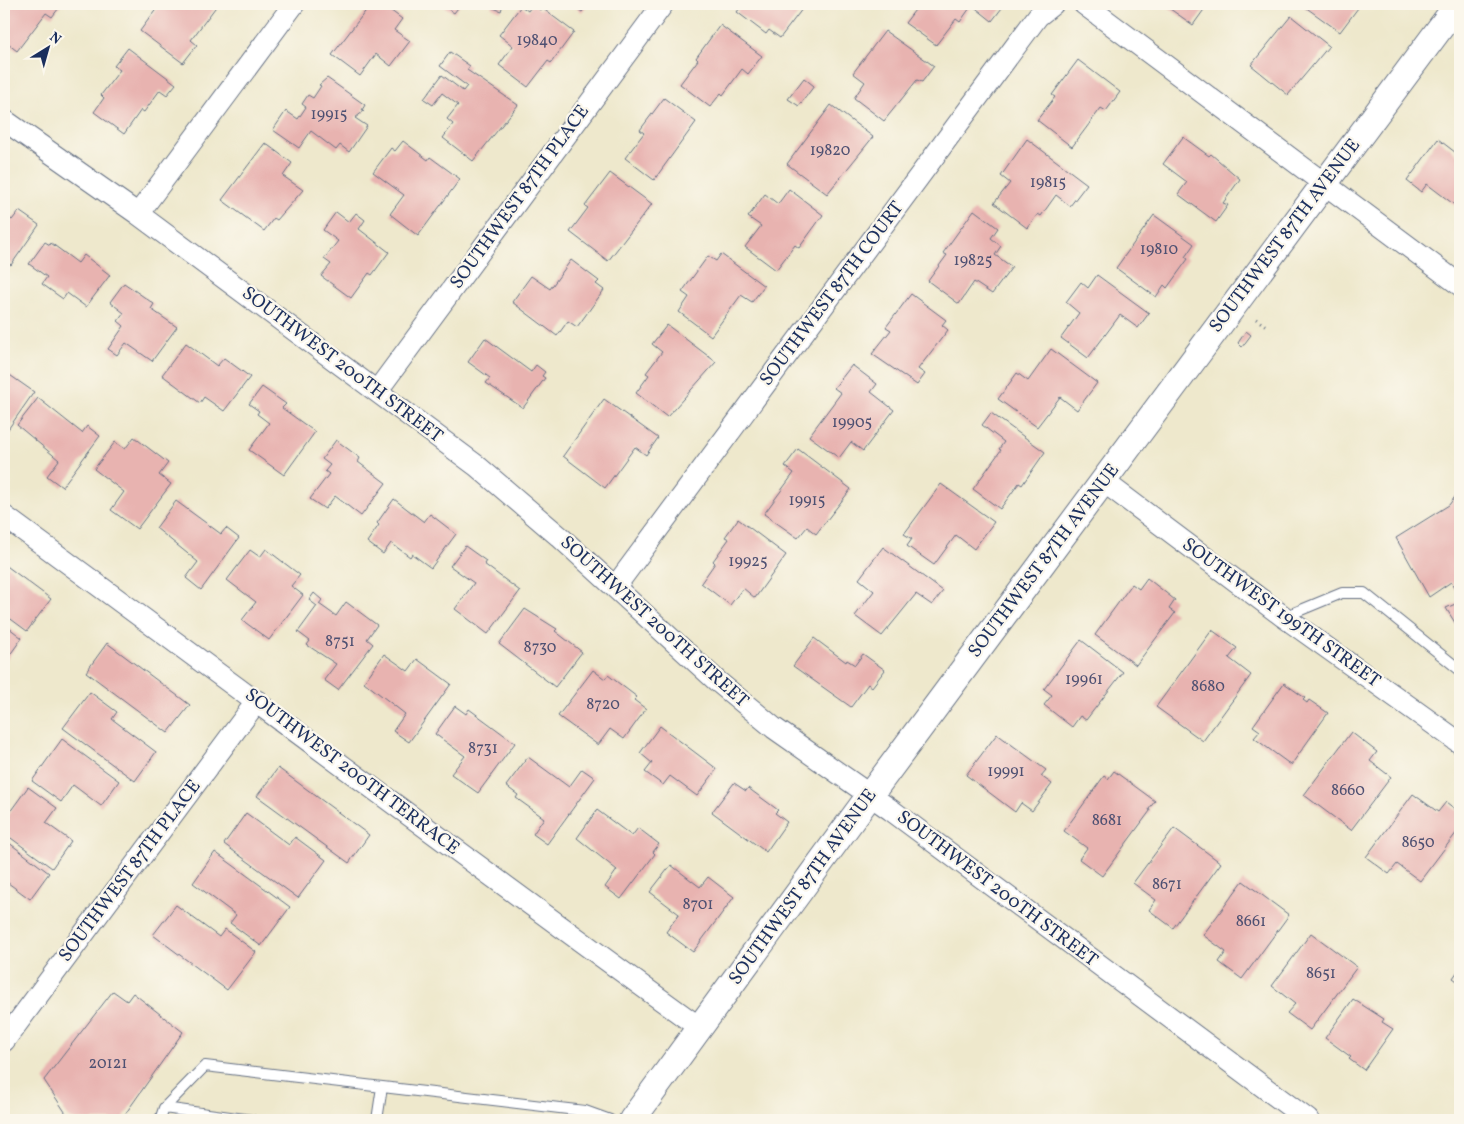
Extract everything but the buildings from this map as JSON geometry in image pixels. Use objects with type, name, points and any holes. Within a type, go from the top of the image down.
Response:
[{"type":"street","points":[[138,214],[294,4]]},
{"type":"street","name":"SOUTHWEST 87TH PLACE","points":[[377,391],[663,4]]},
{"type":"street","name":"SOUTHWEST 87TH COURT","points":[[615,587],[1038,16],[1053,4]]},
{"type":"street","points":[[1084,4],[1460,285]]},
{"type":"street","name":"SOUTHWEST 87TH AVENUE","points":[[632,1120],[870,795],[1458,4]]},
{"type":"street","name":"SOUTHWEST 200TH STREET","points":[[4,120],[31,137],[138,214],[484,472],[615,587],[748,708],[774,728],[870,795],[1308,1120]]},
{"type":"street","name":"SOUTHWEST 199TH STREET","points":[[1104,481],[1284,617],[1460,743]]},
{"type":"street","name":"SOUTHWEST 200TH TERRACE","points":[[4,516],[257,700],[498,882],[700,1028]]},
{"type":"street","name":"SOUTHWEST 87TH PLACE","points":[[4,1041],[257,700]]},
{"type":"lane","points":[[1284,617],[1342,593],[1364,593],[1460,670]]},
{"type":"lane","points":[[160,1120],[164,1108],[205,1066],[585,1111],[610,1120]]},
{"type":"lane","points":[[377,1120],[382,1087]]},
{"type":"lane","points":[[164,1108],[252,1120]]}]
